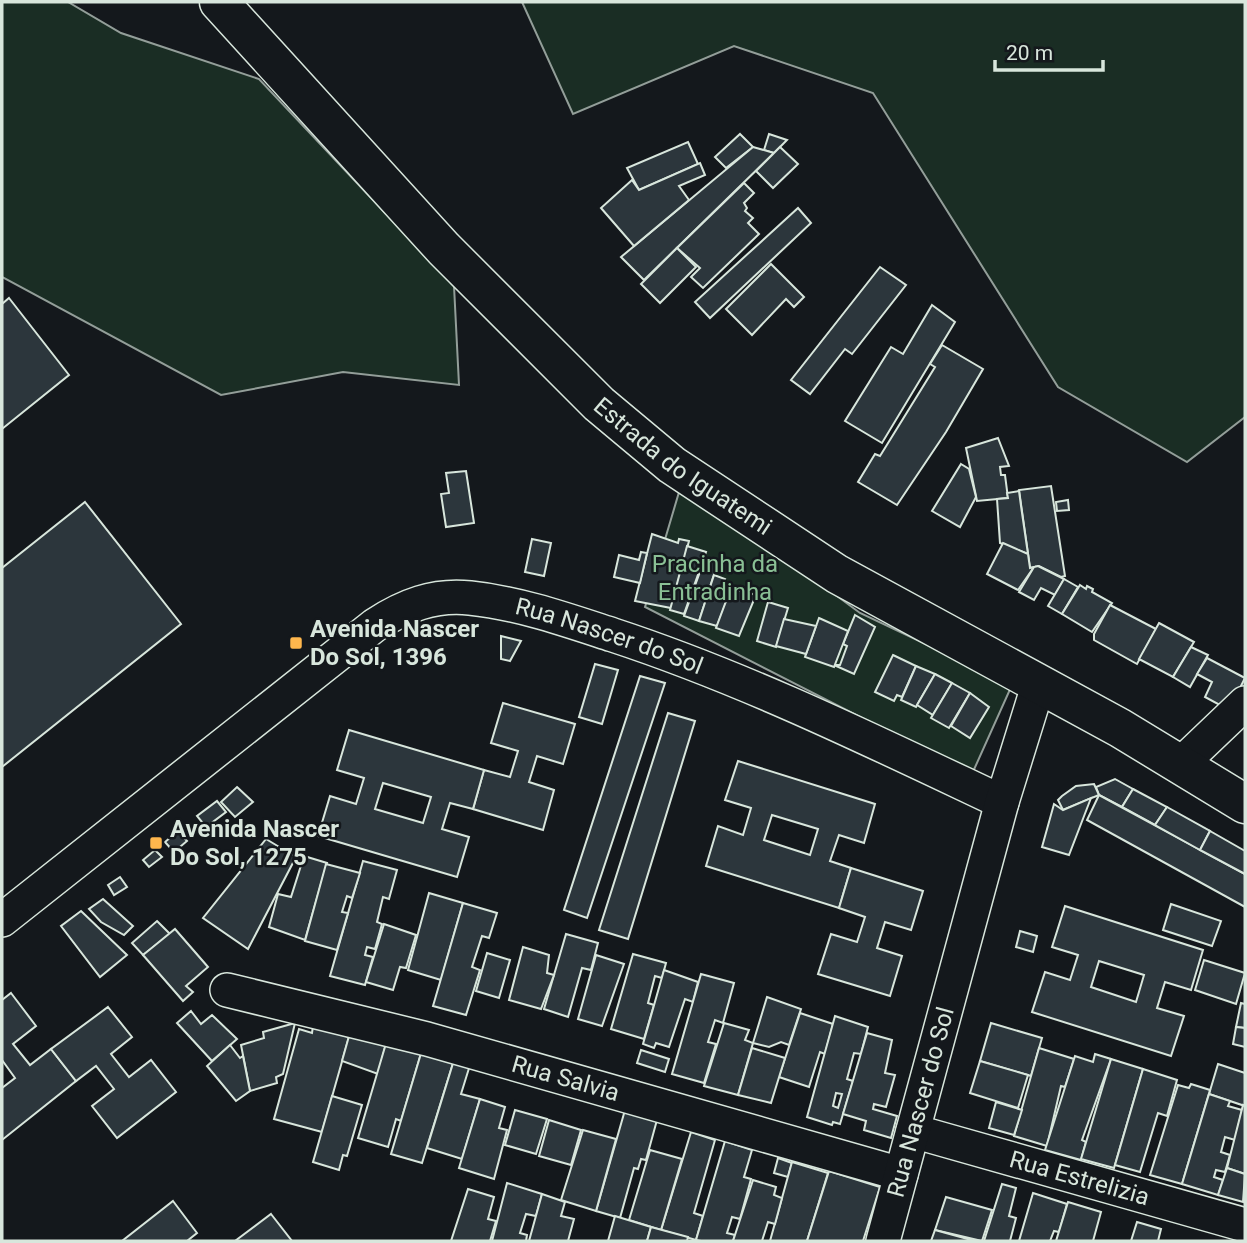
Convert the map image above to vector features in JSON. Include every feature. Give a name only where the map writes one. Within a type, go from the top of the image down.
[{"type":"main road","name":"Estrada do Iguatemi","points":[[219,2],[444,249],[599,404],[672,465],[837,574],[1038,686],[1120,728],[1245,804]]},
{"type":"street","name":"Rua Nascer do Sol","points":[[2,920],[375,625],[400,609],[425,600],[468,598],[546,613],[682,658],[848,729],[1002,802]]},
{"type":"street","name":"Rua Nascer do Sol","points":[[883,1241],[1002,802],[1038,686]]},
{"type":"street","points":[[1180,765],[1245,703]]},
{"type":"street","name":"Rua Salvia","points":[[228,990],[439,1042],[901,1174]]},
{"type":"street","name":"Rua Estrelizia","points":[[913,1131],[1245,1225]]},
{"type":"green space","points":[[2,2],[68,2],[121,33],[259,79],[454,286],[459,385],[343,372],[221,395],[2,277]]},
{"type":"green space","points":[[522,2],[1245,2],[1245,417],[1187,462],[1058,387],[873,93],[734,46],[573,114]]},
{"type":"green space","name":"Pracinha da Entradinha","points":[[682,482],[860,613],[1012,685],[972,774],[645,607]]},
{"type":"building","points":[[740,134],[753,147],[726,168],[715,157]]},
{"type":"building","points":[[769,134],[787,140],[774,153],[764,150]]},
{"type":"building","points":[[688,142],[698,164],[639,190],[627,168]]},
{"type":"building","points":[[753,147],[774,153],[644,280],[621,257]]},
{"type":"building","points":[[780,147],[798,164],[773,188],[756,171]]},
{"type":"building","points":[[700,163],[705,175],[679,186],[689,200],[634,246],[601,208],[632,180],[639,190]]},
{"type":"building","points":[[744,183],[754,193],[744,203],[747,208],[745,211],[753,218],[748,223],[759,234],[703,288],[691,277],[700,268],[677,248]]},
{"type":"building","points":[[798,208],[811,223],[710,318],[695,302]]},
{"type":"building","points":[[677,248],[696,267],[660,303],[641,284]]},
{"type":"building","points":[[771,264],[804,297],[794,307],[786,299],[752,335],[726,309]]},
{"type":"building","points":[[880,267],[906,285],[852,354],[845,349],[810,394],[791,380]]},
{"type":"building","points":[[9,298],[69,375],[2,429],[2,304]]},
{"type":"building","points":[[932,305],[955,322],[882,443],[845,421],[891,347],[903,354]]},
{"type":"building","points":[[942,345],[983,369],[946,432],[897,505],[858,482],[875,454],[880,456],[935,367],[930,364]]},
{"type":"building","points":[[998,438],[1009,466],[1000,467],[1001,475],[1005,475],[1008,498],[977,501],[966,448]]},
{"type":"building","points":[[961,464],[969,469],[976,497],[960,527],[932,511]]},
{"type":"building","points":[[466,471],[474,523],[446,527],[441,494],[449,493],[446,473]]},
{"type":"building","points":[[1051,486],[1065,576],[1061,577],[1039,566],[1030,568],[1019,490]]},
{"type":"building","points":[[1019,491],[1028,554],[1000,543],[997,499],[1008,498],[1007,493]]},
{"type":"building","points":[[1068,500],[1069,510],[1057,511],[1056,502]]},
{"type":"building","points":[[85,502],[181,624],[2,767],[2,568]]},
{"type":"building","points":[[652,534],[678,543],[679,539],[689,541],[671,608],[635,601]]},
{"type":"building","points":[[532,539],[551,543],[544,576],[525,572]]},
{"type":"building","points":[[1003,543],[1028,554],[1030,568],[1034,567],[1018,590],[987,574]]},
{"type":"building","points":[[687,546],[706,552],[684,614],[670,610]]},
{"type":"building","points":[[641,552],[647,553],[640,583],[614,577],[619,555],[639,560]]},
{"type":"building","points":[[705,558],[718,562],[699,621],[684,616]]},
{"type":"building","points":[[1038,566],[1064,579],[1055,595],[1041,588],[1034,600],[1019,592],[1034,567]]},
{"type":"building","points":[[714,575],[725,579],[723,584],[732,587],[717,626],[699,621]]},
{"type":"building","points":[[1064,579],[1078,587],[1062,614],[1048,606]]},
{"type":"building","points":[[1080,585],[1093,589],[1092,592],[1112,603],[1092,632],[1062,614]]},
{"type":"building","points":[[731,588],[756,595],[739,636],[716,628]]},
{"type":"building","points":[[768,602],[788,608],[776,647],[757,641]]},
{"type":"building","points":[[1110,605],[1156,629],[1137,664],[1094,640],[1094,634]]},
{"type":"building","points":[[855,615],[875,627],[854,674],[834,665],[840,665],[847,646],[843,644]]},
{"type":"building","points":[[819,618],[848,631],[834,667],[805,657]]},
{"type":"building","points":[[784,619],[816,626],[806,654],[776,646]]},
{"type":"building","points":[[1159,623],[1194,642],[1173,677],[1139,659]]},
{"type":"building","points":[[501,636],[521,641],[510,661],[501,659]]},
{"type":"building","points":[[1191,647],[1208,655],[1190,687],[1173,677]]},
{"type":"building","points":[[893,655],[916,666],[902,697],[897,695],[894,701],[875,692]]},
{"type":"building","points":[[1207,658],[1245,678],[1229,710],[1205,697],[1212,682],[1197,674]]},
{"type":"building","points":[[595,664],[618,670],[602,724],[579,717]]},
{"type":"building","points":[[916,666],[935,674],[916,707],[901,700]]},
{"type":"building","points":[[935,674],[952,683],[933,715],[917,705]]},
{"type":"building","points":[[640,676],[665,683],[587,918],[564,910]]},
{"type":"building","points":[[952,683],[970,693],[949,728],[931,718]]},
{"type":"building","points":[[970,693],[989,707],[970,738],[951,726]]},
{"type":"building","points":[[503,703],[575,724],[563,764],[537,756],[529,782],[554,790],[543,830],[473,809],[484,770],[510,777],[518,751],[491,743]]},
{"type":"building","points":[[668,713],[695,721],[628,939],[599,930]]},
{"type":"building","points":[[349,730],[484,770],[473,809],[450,803],[442,829],[469,837],[457,877],[318,836],[330,796],[356,804],[364,778],[337,770]],"holes":[[[383,783],[431,797],[423,823],[375,809]]]},
{"type":"building","points":[[738,761],[875,804],[864,843],[839,835],[830,861],[851,868],[839,908],[706,866],[718,826],[743,835],[751,808],[725,800]],"holes":[[[772,815],[818,829],[810,855],[764,840]]]},
{"type":"building","points":[[1115,779],[1133,789],[1122,807],[1099,795],[1096,787]]},
{"type":"building","points":[[1094,784],[1099,795],[1063,810],[1058,800],[1062,796],[1076,786]]},
{"type":"building","points":[[237,787],[253,802],[235,817],[221,802]]},
{"type":"building","points":[[1133,789],[1167,807],[1155,825],[1122,807]]},
{"type":"building","points":[[1099,795],[1245,874],[1245,907],[1087,820]]},
{"type":"building","points":[[1091,798],[1069,855],[1042,847],[1054,804],[1063,810]]},
{"type":"building","points":[[217,801],[226,812],[206,827],[197,816]]},
{"type":"building","points":[[1167,807],[1210,831],[1200,850],[1155,825]]},
{"type":"building","points":[[178,831],[187,841],[174,852],[165,842]]},
{"type":"building","points":[[1210,831],[1245,851],[1245,874],[1200,850]]},
{"type":"building","points":[[266,839],[296,857],[248,949],[203,918]]},
{"type":"building","points":[[155,850],[162,857],[149,867],[143,860]]},
{"type":"building","points":[[304,856],[327,863],[305,940],[269,927],[278,894],[291,897]]},
{"type":"building","points":[[363,861],[397,870],[389,899],[383,897],[377,922],[382,924],[375,949],[367,947],[365,955],[373,957],[365,985],[330,976]]},
{"type":"building","points":[[326,864],[360,873],[352,898],[347,896],[342,912],[348,913],[337,950],[305,941]]},
{"type":"building","points":[[851,868],[923,891],[911,930],[885,922],[877,948],[902,956],[890,996],[818,974],[831,934],[857,942],[865,917],[839,908]]},
{"type":"building","points":[[120,877],[127,887],[114,895],[108,885]]},
{"type":"building","points":[[429,893],[463,903],[441,980],[408,970]]},
{"type":"building","points":[[103,899],[133,926],[124,935],[101,922],[89,909]]},
{"type":"building","points":[[463,903],[497,913],[489,938],[482,936],[472,967],[480,970],[466,1015],[433,1006]]},
{"type":"building","points":[[1171,904],[1221,921],[1212,946],[1163,930]]},
{"type":"building","points":[[1065,906],[1203,950],[1191,990],[1165,982],[1157,1008],[1184,1016],[1171,1056],[1032,1012],[1045,972],[1070,980],[1078,955],[1052,947]],"holes":[[[1099,961],[1144,975],[1136,1002],[1091,987]]]},
{"type":"building","points":[[81,911],[127,955],[100,977],[61,926]]},
{"type":"building","points":[[157,921],[170,934],[143,955],[132,943]]},
{"type":"building","points":[[384,924],[416,935],[406,968],[400,967],[393,990],[366,982]]},
{"type":"building","points":[[175,929],[208,967],[186,986],[193,992],[183,1001],[143,955]]},
{"type":"building","points":[[1020,931],[1037,936],[1033,952],[1016,947]]},
{"type":"building","points":[[566,934],[598,943],[591,970],[582,968],[568,1017],[544,1009]]},
{"type":"building","points":[[523,947],[549,955],[547,973],[554,975],[541,1009],[509,1000]]},
{"type":"building","points":[[487,953],[510,960],[499,998],[476,991]]},
{"type":"building","points":[[633,954],[666,963],[662,978],[655,976],[648,1003],[654,1005],[644,1039],[611,1029]]},
{"type":"building","points":[[596,955],[624,964],[602,1026],[578,1019]]},
{"type":"building","points":[[1204,960],[1245,973],[1236,1004],[1195,990]]},
{"type":"building","points":[[664,970],[698,982],[693,1002],[685,999],[669,1047],[656,1043],[654,1048],[643,1044]]},
{"type":"building","points":[[701,974],[734,983],[723,1023],[715,1020],[708,1042],[716,1044],[704,1083],[672,1074]]},
{"type":"building","points":[[11,993],[36,1026],[13,1044],[30,1065],[51,1049],[76,1081],[2,1140],[2,1088],[15,1078],[2,1060],[2,1000]]},
{"type":"building","points":[[767,997],[801,1009],[789,1045],[781,1042],[769,1047],[753,1043]]},
{"type":"building","points":[[1241,1003],[1245,1004],[1245,1028],[1236,1027]]},
{"type":"building","points":[[108,1007],[132,1037],[111,1054],[129,1077],[151,1060],[176,1092],[117,1138],[92,1106],[114,1089],[96,1066],[76,1081],[51,1049]]},
{"type":"building","points":[[191,1011],[201,1024],[212,1015],[237,1039],[212,1061],[177,1023]]},
{"type":"building","points":[[800,1013],[833,1024],[825,1054],[820,1052],[809,1087],[779,1077]]},
{"type":"building","points":[[835,1016],[868,1027],[861,1054],[854,1053],[847,1079],[853,1081],[840,1124],[833,1122],[832,1125],[807,1117]],"holes":[[[836,1093],[842,1094],[838,1108],[833,1106]]]},
{"type":"building","points":[[295,1023],[283,1074],[276,1077],[277,1083],[250,1091],[241,1045],[264,1038],[263,1032]]},
{"type":"building","points":[[724,1023],[749,1030],[745,1040],[753,1043],[738,1095],[704,1086]]},
{"type":"building","points":[[991,1023],[1042,1038],[1031,1076],[980,1061]]},
{"type":"building","points":[[313,1026],[349,1037],[322,1132],[274,1119],[299,1029],[312,1033]]},
{"type":"building","points":[[1236,1027],[1245,1028],[1245,1047],[1233,1044]]},
{"type":"building","points":[[351,1029],[387,1040],[378,1074],[342,1061]]},
{"type":"building","points":[[867,1033],[892,1040],[885,1073],[895,1075],[886,1107],[874,1104],[873,1109],[897,1116],[891,1138],[864,1130],[866,1121],[843,1114]]},
{"type":"building","points":[[387,1040],[422,1050],[401,1121],[396,1119],[388,1147],[358,1138]]},
{"type":"building","points":[[230,1045],[240,1058],[243,1056],[250,1091],[236,1101],[207,1066]]},
{"type":"building","points":[[752,1048],[785,1058],[771,1103],[738,1095]]},
{"type":"building","points":[[1039,1048],[1074,1059],[1065,1087],[1061,1086],[1047,1146],[1014,1136]]},
{"type":"building","points":[[422,1050],[454,1060],[422,1163],[391,1154]]},
{"type":"building","points":[[641,1050],[669,1059],[665,1072],[637,1063]]},
{"type":"building","points":[[1095,1054],[1111,1059],[1082,1140],[1086,1142],[1081,1160],[1045,1150],[1075,1056],[1093,1062]]},
{"type":"building","points":[[1111,1059],[1143,1069],[1114,1168],[1081,1159]]},
{"type":"building","points":[[454,1060],[470,1065],[461,1094],[480,1099],[462,1159],[427,1148]]},
{"type":"building","points":[[980,1061],[1028,1075],[1018,1108],[970,1093]]},
{"type":"building","points":[[1218,1064],[1245,1073],[1245,1106],[1209,1094]]},
{"type":"building","points":[[1143,1069],[1177,1080],[1167,1116],[1158,1113],[1140,1172],[1115,1165]]},
{"type":"building","points":[[1191,1084],[1210,1090],[1182,1184],[1150,1175],[1178,1085],[1189,1088]]},
{"type":"building","points":[[1209,1094],[1230,1101],[1228,1106],[1242,1110],[1235,1140],[1225,1137],[1221,1152],[1230,1155],[1225,1172],[1216,1170],[1214,1177],[1223,1180],[1218,1195],[1182,1184]]},
{"type":"building","points":[[332,1096],[362,1105],[347,1156],[343,1155],[339,1170],[313,1162]]},
{"type":"building","points":[[480,1099],[505,1107],[499,1128],[507,1130],[494,1179],[459,1168]]},
{"type":"building","points":[[996,1102],[1022,1110],[1014,1135],[989,1128]]},
{"type":"building","points":[[1243,1105],[1245,1106],[1245,1174],[1227,1168]]},
{"type":"building","points":[[515,1110],[547,1119],[536,1154],[505,1145]]},
{"type":"building","points":[[625,1110],[657,1120],[646,1160],[641,1159],[638,1169],[634,1168],[620,1218],[596,1211]]},
{"type":"building","points":[[549,1120],[581,1130],[571,1165],[539,1156]]},
{"type":"building","points":[[583,1130],[616,1139],[596,1211],[561,1200]]},
{"type":"building","points":[[691,1132],[715,1140],[694,1213],[703,1216],[696,1240],[661,1230]]},
{"type":"building","points":[[725,1141],[752,1150],[744,1177],[751,1179],[740,1219],[732,1217],[727,1233],[735,1235],[733,1241],[696,1240]]},
{"type":"building","points":[[650,1150],[682,1159],[661,1230],[629,1220]]},
{"type":"building","points":[[778,1158],[792,1163],[788,1177],[774,1173]]},
{"type":"building","points":[[792,1162],[828,1173],[807,1241],[770,1241]]},
{"type":"building","points":[[1227,1168],[1245,1174],[1243,1202],[1218,1195]]},
{"type":"building","points":[[829,1171],[880,1187],[863,1241],[807,1241]]},
{"type":"building","points":[[753,1180],[776,1187],[774,1195],[782,1198],[775,1224],[768,1222],[762,1241],[733,1241]]},
{"type":"building","points":[[507,1183],[542,1194],[536,1216],[526,1214],[520,1233],[527,1235],[526,1241],[492,1241]]},
{"type":"building","points":[[1002,1184],[1016,1188],[1009,1216],[1016,1218],[1010,1241],[984,1241]]},
{"type":"building","points":[[468,1189],[494,1197],[488,1219],[496,1221],[490,1241],[451,1241]]},
{"type":"building","points":[[1033,1193],[1067,1204],[1059,1232],[1054,1231],[1050,1241],[1019,1241]]},
{"type":"building","points":[[542,1194],[565,1202],[561,1216],[574,1219],[568,1241],[529,1241]]},
{"type":"building","points":[[946,1197],[992,1210],[982,1241],[935,1230]]},
{"type":"building","points":[[173,1201],[197,1233],[187,1241],[122,1241]]},
{"type":"building","points":[[1068,1202],[1101,1212],[1093,1241],[1056,1241]]},
{"type":"building","points":[[271,1214],[292,1241],[235,1241]]},
{"type":"building","points":[[615,1216],[651,1227],[647,1241],[608,1241]]},
{"type":"building","points":[[1137,1222],[1161,1229],[1158,1241],[1131,1241]]},
{"type":"building","points":[[651,1227],[688,1237],[687,1241],[647,1241]]},
{"type":"building","points":[[935,1230],[975,1241],[931,1241]]},
{"type":"place","name":"Avenida Nascer Do Sol, 1396","points":[[296,643]]},
{"type":"place","name":"Avenida Nascer Do Sol, 1275","points":[[156,843]]}]
